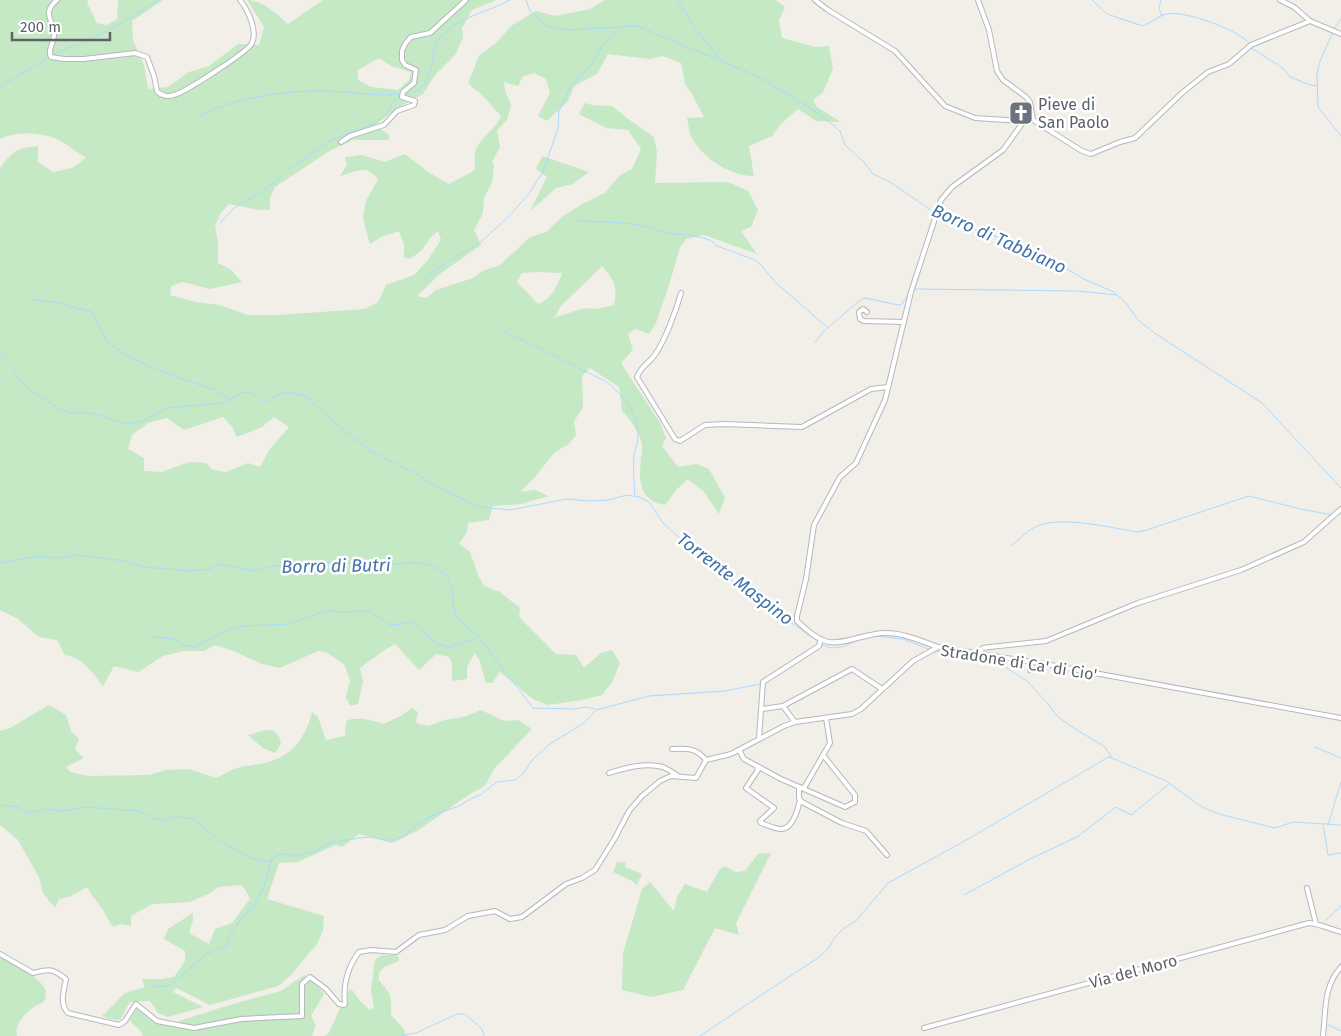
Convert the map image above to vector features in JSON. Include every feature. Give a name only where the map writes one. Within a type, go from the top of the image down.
[{"type":"street","points":[[57,0],[49,12],[49,20],[54,35],[49,51],[50,56],[64,59],[84,59],[135,53],[147,57],[152,67],[158,93],[164,96],[175,95],[232,61],[252,43],[254,34],[247,8],[240,0]]},
{"type":"street","points":[[342,142],[350,136],[384,125],[397,111],[414,105],[415,101],[402,97],[403,92],[414,83],[416,70],[405,65],[402,60],[402,51],[405,44],[411,37],[430,33],[466,0]]},
{"type":"street","points":[[815,0],[894,51],[945,106],[975,118],[1032,120],[1082,151],[1091,154],[1135,138],[1182,93],[1208,72],[1229,64],[1251,45],[1310,21]]},
{"type":"street","points":[[978,0],[989,30],[997,71],[1003,80],[1030,102],[1032,120]]},
{"type":"street","points":[[1280,0],[1294,7],[1310,21],[1341,34]]},
{"type":"street","points":[[938,647],[900,634],[885,632],[830,643],[797,622],[797,616],[806,579],[814,525],[840,477],[856,463],[874,426],[888,387],[911,292],[941,200],[952,187],[1003,150],[1024,121]]},
{"type":"street","points":[[681,293],[675,311],[654,356],[640,369],[636,376],[675,439],[680,441],[705,425],[802,427],[871,389],[888,387]]},
{"type":"street","points":[[867,312],[863,309],[859,312],[860,318],[864,321],[904,322]]},
{"type":"street","points":[[978,652],[983,648],[1046,641],[1138,603],[1241,570],[1304,542],[1341,509]]},
{"type":"street","points":[[759,738],[763,682],[819,646],[821,639]]},
{"type":"street","name":"Stradone di Ca' di Cio'","points":[[706,760],[731,754],[759,738],[795,722],[852,714],[861,709],[913,661],[938,647],[1031,661],[1341,718]]},
{"type":"street","points":[[1030,670],[1031,661]]},
{"type":"street","points":[[762,709],[783,706],[852,669],[882,690]]},
{"type":"street","points":[[783,706],[795,722]]},
{"type":"street","points":[[804,788],[830,743],[826,718]]},
{"type":"street","points":[[0,954],[33,973],[55,971],[66,979],[62,1001],[68,1013],[99,1019],[115,1025],[119,1025],[125,1020],[136,1004],[156,1021],[194,1028],[241,1019],[302,1016],[302,984],[310,977],[326,989],[339,1004],[345,1004],[344,987],[353,961],[359,952],[371,950],[396,952],[419,935],[445,930],[468,916],[495,911],[510,919],[522,918],[566,884],[582,878],[595,870],[629,811],[642,796],[671,776],[696,778],[706,760],[699,752],[688,748],[672,749]]},
{"type":"street","points":[[739,750],[744,759],[799,787],[845,807],[855,802],[855,794],[823,755]]},
{"type":"street","points":[[609,773],[627,767],[646,766],[664,767],[677,776]]},
{"type":"street","points":[[757,766],[758,770],[746,788],[774,808],[760,821],[761,823],[782,829],[788,827],[796,814],[800,800],[799,787]]},
{"type":"street","points":[[800,800],[842,823],[866,831],[887,855]]},
{"type":"street","points":[[1307,888],[1316,924]]},
{"type":"street","name":"Via del Moro","points":[[924,1028],[1309,923],[1341,932]]},
{"type":"street","points":[[1323,1036],[1327,988],[1333,976],[1341,967]]},
{"type":"green space","points":[[0,0],[88,0],[87,3],[97,23],[107,25],[117,19],[118,0],[163,0],[132,21],[133,40],[144,65],[148,89],[168,87],[189,72],[209,66],[238,44],[259,45],[264,27],[247,0],[264,5],[288,24],[323,0],[496,0],[472,10],[462,28],[463,38],[455,55],[435,75],[423,94],[396,109],[375,125],[389,135],[389,140],[353,140],[331,150],[275,187],[270,198],[270,210],[258,210],[229,204],[220,214],[215,226],[218,242],[218,263],[231,270],[242,282],[210,289],[183,282],[171,286],[170,295],[196,302],[219,305],[248,315],[277,315],[365,309],[378,302],[386,285],[414,275],[427,261],[441,240],[438,231],[422,250],[410,259],[404,257],[404,245],[399,231],[381,237],[370,244],[363,219],[366,201],[378,179],[374,174],[365,170],[340,176],[347,165],[345,157],[362,155],[385,162],[405,154],[428,172],[449,184],[475,170],[476,149],[501,116],[468,83],[479,56],[497,42],[511,26],[536,11],[555,16],[590,9],[605,0],[776,0],[785,7],[779,20],[782,38],[815,47],[829,46],[833,69],[823,92],[813,100],[817,107],[841,122],[816,121],[798,109],[781,124],[772,136],[749,146],[754,176],[745,175],[717,164],[694,142],[690,134],[687,118],[704,117],[685,84],[681,63],[663,56],[649,59],[608,54],[597,74],[574,86],[568,101],[547,121],[538,116],[550,93],[546,79],[534,73],[523,76],[518,86],[504,82],[505,91],[511,105],[507,120],[497,130],[500,147],[492,162],[494,165],[492,183],[484,198],[483,213],[474,230],[481,245],[441,273],[417,296],[426,298],[436,290],[473,278],[482,271],[500,265],[530,237],[546,232],[563,216],[605,193],[619,176],[632,169],[641,149],[628,130],[606,128],[579,114],[585,103],[612,106],[654,137],[657,152],[655,183],[728,182],[748,191],[758,210],[751,227],[741,231],[757,254],[704,235],[686,239],[680,247],[656,323],[649,334],[635,329],[628,334],[633,350],[621,363],[660,423],[666,438],[662,446],[678,467],[697,464],[709,469],[725,498],[719,514],[704,492],[688,479],[677,489],[665,505],[651,500],[646,495],[640,476],[641,440],[634,426],[622,411],[619,387],[590,368],[582,376],[583,408],[574,421],[576,435],[569,444],[555,452],[520,492],[535,490],[548,496],[521,504],[493,506],[489,520],[468,523],[467,532],[459,544],[470,552],[484,586],[500,592],[520,608],[519,617],[556,654],[576,655],[584,668],[601,653],[612,650],[620,663],[612,682],[602,695],[548,705],[533,699],[500,672],[492,683],[486,683],[480,662],[475,653],[467,667],[467,679],[452,681],[452,664],[449,657],[436,654],[419,670],[395,644],[360,668],[363,681],[358,704],[350,706],[346,697],[350,680],[344,664],[326,652],[318,651],[280,668],[262,664],[215,645],[204,651],[183,651],[163,656],[138,672],[114,666],[103,686],[83,663],[78,659],[65,655],[57,640],[39,637],[18,619],[0,610],[0,168],[16,151],[38,146],[38,162],[53,172],[72,168],[86,158],[62,142],[45,135],[22,134],[0,139]],"holes":[[[379,58],[391,66],[411,72],[409,80],[398,90],[371,87],[358,80],[358,70]],[[602,266],[610,275],[616,293],[614,305],[597,309],[578,310],[554,318],[561,306]],[[536,272],[562,273],[550,296],[538,304],[517,282],[522,273]],[[223,417],[232,427],[237,437],[262,427],[274,417],[289,427],[270,449],[260,467],[248,463],[226,472],[213,470],[206,463],[189,462],[162,472],[144,471],[144,458],[128,449],[132,435],[148,423],[167,418],[184,430]]]},
{"type":"green space","points":[[542,156],[589,172],[573,184],[556,188],[530,211],[547,177],[536,169]]},
{"type":"green space","points":[[49,705],[66,715],[71,731],[79,739],[75,749],[84,758],[66,767],[70,772],[88,776],[149,775],[166,770],[189,769],[216,778],[234,769],[268,762],[285,755],[302,737],[312,712],[318,717],[326,740],[345,736],[346,721],[364,719],[383,724],[401,716],[412,708],[418,712],[416,721],[418,724],[428,726],[445,720],[464,717],[481,710],[504,721],[518,720],[532,729],[494,769],[485,786],[470,794],[417,831],[392,843],[359,834],[342,847],[335,845],[298,862],[279,863],[267,899],[324,916],[323,930],[317,944],[290,976],[278,986],[210,1005],[176,988],[173,992],[203,1007],[168,1017],[158,1013],[150,1001],[130,1002],[121,1018],[115,1020],[102,1016],[125,993],[145,987],[142,979],[174,977],[185,961],[185,951],[164,939],[168,929],[193,913],[189,933],[209,944],[215,929],[232,923],[250,899],[241,885],[218,887],[210,893],[190,902],[152,904],[131,916],[131,926],[120,924],[114,927],[87,887],[69,897],[59,899],[55,908],[43,893],[39,877],[18,840],[0,825],[0,731],[10,728]]},
{"type":"green space","points":[[265,730],[274,731],[279,737],[281,744],[275,753],[263,748],[248,735]]},
{"type":"green space","points":[[771,853],[736,923],[739,935],[715,928],[683,990],[651,997],[622,990],[623,953],[642,889],[650,882],[673,910],[677,897],[685,884],[707,892],[720,869],[725,866],[736,872],[745,871],[758,854]]},
{"type":"green space","points":[[617,862],[626,863],[625,867],[642,874],[637,885],[613,872]]},
{"type":"green space","points":[[0,955],[32,975],[43,985],[46,991],[43,1002],[31,1009],[21,1019],[17,1027],[17,1036],[0,1036]]},
{"type":"green space","points":[[382,955],[395,955],[399,957],[399,961],[386,966],[379,972],[379,980],[390,996],[391,1015],[403,1028],[406,1036],[325,1036],[329,1033],[340,1008],[347,1006],[349,989],[370,1010],[374,1008],[371,991],[375,960]]},
{"type":"green space","points":[[304,975],[324,994],[311,1016],[316,1026],[312,1036],[143,1036],[130,1020],[137,1009],[154,1022],[167,1025],[281,991]]},
{"type":"waterway","points":[[52,55],[108,31],[159,0]]},
{"type":"waterway","name":"Borro di Tabbiano","points":[[405,94],[416,91],[428,79],[435,46],[446,32],[463,20],[510,0]]},
{"type":"waterway","name":"Borro di Tabbiano","points":[[526,0],[530,11],[547,26],[568,30],[637,26],[757,76],[809,107],[833,125],[840,131],[845,145],[864,162],[873,174],[890,182],[935,213]]},
{"type":"waterway","points":[[678,0],[694,27],[721,60]]},
{"type":"waterway","points":[[1092,0],[1107,14],[1143,26],[1167,14],[1186,15],[1224,27],[1250,44]]},
{"type":"waterway","points":[[1161,0],[1159,8],[1162,16]]},
{"type":"waterway","points":[[1334,29],[1341,19]]},
{"type":"waterway","points":[[426,278],[435,270],[482,241],[528,195],[543,172],[558,128],[559,111],[570,88],[591,65],[603,45],[618,28]]},
{"type":"waterway","points":[[1333,32],[1320,61],[1317,74],[1318,107],[1341,136]]},
{"type":"waterway","points":[[1250,47],[1284,69],[1290,77],[1317,86]]},
{"type":"waterway","points":[[0,87],[49,57]]},
{"type":"waterway","points":[[201,115],[229,104],[261,96],[294,92],[334,91],[382,95],[401,94]]},
{"type":"waterway","name":"Borro di Tabbiano","points":[[220,223],[233,209],[261,192],[288,170],[333,139],[378,122],[400,95]]},
{"type":"waterway","points":[[939,214],[979,231],[1011,241],[1084,279],[1114,292],[1126,303],[1139,321],[1156,334],[1262,403],[1341,488]]},
{"type":"waterway","points":[[579,221],[612,222],[644,226],[664,232],[694,236],[713,242],[717,246],[755,260],[775,282],[827,327]]},
{"type":"waterway","points":[[914,289],[1078,291],[1117,295]]},
{"type":"waterway","points":[[815,342],[824,331],[859,301],[865,298],[898,305],[902,304],[909,293]]},
{"type":"waterway","name":"Torrente Maspino","points":[[34,300],[54,302],[92,312],[108,343],[131,358],[176,377],[215,390],[229,399]]},
{"type":"waterway","points":[[502,330],[605,381],[624,398],[633,412],[637,427],[638,439],[634,453],[635,495]]},
{"type":"waterway","name":"Torrente Maspino","points":[[0,354],[12,367],[20,380],[32,391],[58,408],[70,413],[92,413],[123,423],[143,421],[168,408],[223,403],[243,392],[253,394],[263,403],[285,392],[302,395],[371,451],[417,474],[435,486],[480,507],[510,510],[567,499],[588,501],[608,500],[627,495],[639,497],[649,502],[663,523],[702,558],[752,596],[818,641]]},
{"type":"waterway","points":[[1012,545],[1030,530],[1043,524],[1056,522],[1084,523],[1138,532],[1249,496],[1332,515]]},
{"type":"waterway","name":"Borro di Butri","points":[[0,563],[39,556],[57,558],[79,555],[124,561],[144,567],[191,571],[209,569],[221,564],[252,571],[295,562],[414,563],[430,565],[443,572],[448,578],[452,589],[454,610],[457,616],[465,626],[477,635],[533,708],[575,709],[585,707],[595,709]]},
{"type":"waterway","points":[[153,637],[173,639],[183,645],[194,647],[230,629],[244,626],[289,624],[328,610],[339,612],[369,611],[390,625],[411,621],[437,644],[449,647],[477,638]]},
{"type":"waterway","name":"Torrente Maspino","points":[[875,636],[903,639],[931,650]]},
{"type":"waterway","name":"Torrente Maspino","points":[[821,644],[826,647],[837,648],[861,639]]},
{"type":"waterway","name":"Torrente Maspino","points":[[935,651],[987,659],[1005,667],[1027,681],[1056,715],[1105,747],[1112,758],[1166,781],[1202,807],[1219,814],[1275,828],[1293,822],[1341,825]]},
{"type":"waterway","points":[[0,805],[18,807],[28,813],[46,809],[61,811],[86,807],[139,811],[163,821],[172,817],[192,818],[219,840],[252,859],[269,861],[277,855],[288,854],[296,856],[312,852],[330,843],[372,837],[394,840],[404,836],[429,817],[459,806],[480,795],[497,782],[515,780],[523,774],[533,759],[550,744],[584,723],[596,710],[649,696],[725,691],[760,684]]},
{"type":"waterway","points":[[1315,747],[1341,758]]},
{"type":"waterway","points":[[700,1036],[818,958],[829,948],[835,937],[844,928],[856,921],[888,883],[968,839],[1108,757],[1111,758]]},
{"type":"waterway","points":[[1328,825],[1341,782]]},
{"type":"waterway","points":[[964,895],[1030,859],[1077,837],[1116,807],[1131,815],[1169,784]]},
{"type":"waterway","points":[[1323,825],[1328,855],[1341,853]]},
{"type":"waterway","points":[[154,987],[171,985],[206,954],[227,946],[228,938],[244,915],[253,906],[264,887],[272,859]]},
{"type":"waterway","points":[[1326,920],[1341,906]]},
{"type":"waterway","points":[[400,1036],[416,1033],[457,1014],[465,1014],[482,1029],[484,1036]]},
{"type":"waterway","points":[[1328,1025],[1341,1031]]},
{"type":"place","name":"Pieve di San Paolo","points":[[1021,113]]}]
